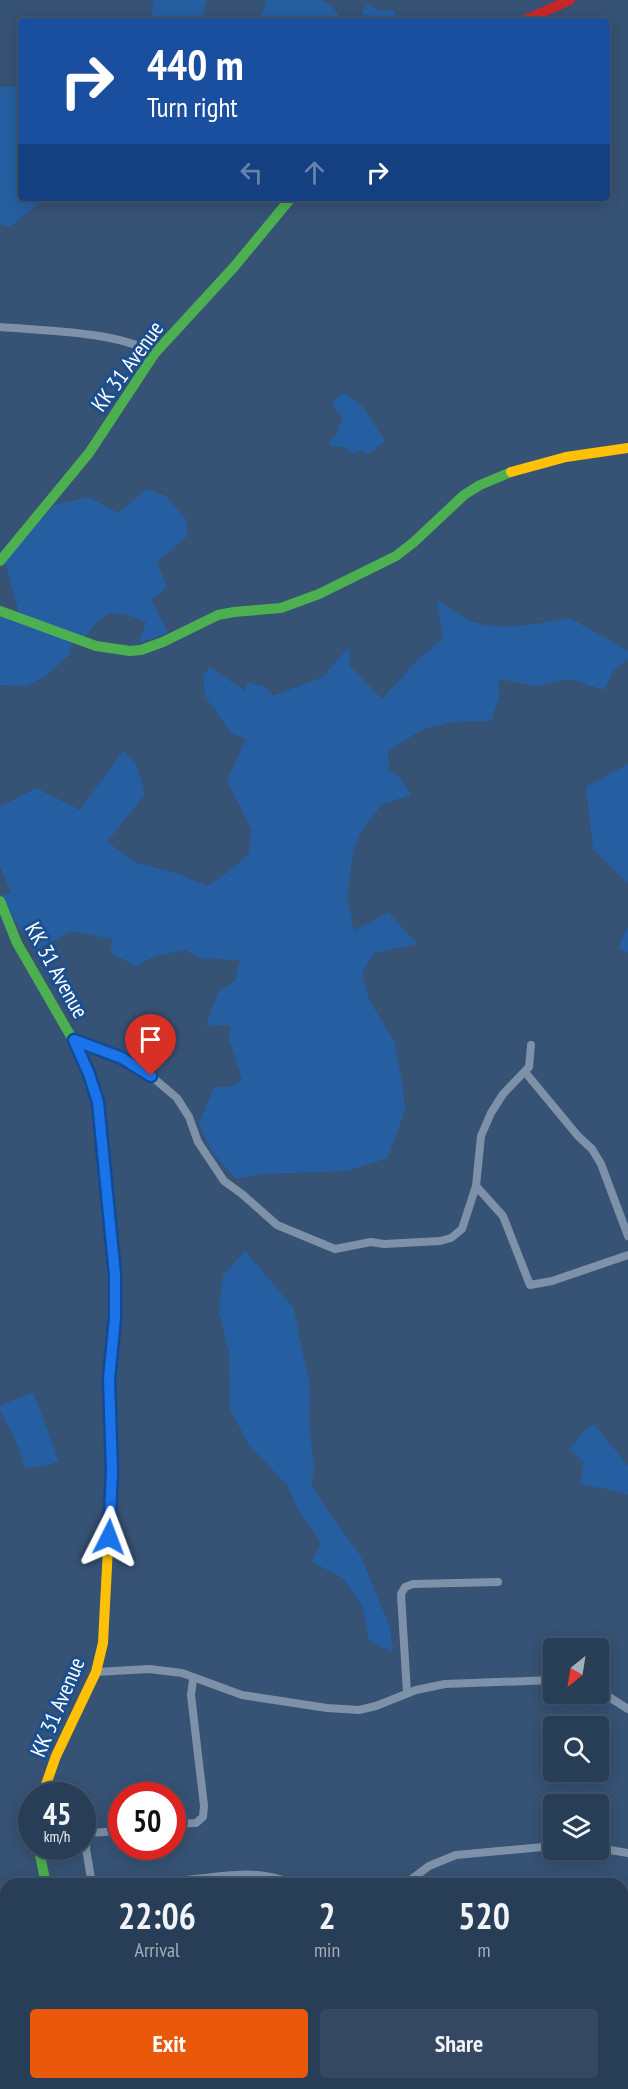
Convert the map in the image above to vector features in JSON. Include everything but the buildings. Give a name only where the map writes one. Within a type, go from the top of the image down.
[{"type":"street","points":[[530,18],[570,0]]},
{"type":"street","name":"KK 31 Avenue","points":[[1,559],[89,453],[155,353],[234,267],[289,201]]},
{"type":"street","points":[[0,327],[121,340],[155,353]]},
{"type":"street","points":[[0,612],[91,644],[124,650],[142,649],[170,639],[220,614],[280,608],[321,593],[397,555],[444,511],[487,481],[519,468],[597,451],[628,448]]},
{"type":"street","name":"KK 31 Avenue","points":[[0,901],[17,943],[74,1040],[98,1102],[115,1275],[115,1318],[109,1379],[112,1471],[102,1643],[96,1672],[47,1782]]},
{"type":"street","points":[[74,1040],[122,1058],[151,1076],[177,1098],[189,1117],[198,1142],[224,1181],[277,1225],[336,1249],[370,1242],[384,1244],[440,1241],[451,1238],[462,1229],[476,1186],[481,1136],[491,1113],[503,1095],[529,1067],[531,1045]]},
{"type":"street","points":[[525,1072],[578,1136],[592,1149],[601,1164],[628,1236]]},
{"type":"street","points":[[476,1186],[503,1216],[530,1285],[552,1281],[628,1255]]},
{"type":"street","points":[[407,1693],[401,1594],[405,1587],[413,1584],[498,1582]]},
{"type":"street","points":[[96,1672],[148,1669],[182,1673],[242,1695],[327,1708],[359,1710],[429,1686],[464,1682],[543,1680]]},
{"type":"street","points":[[186,1823],[196,1823],[203,1817],[204,1806],[191,1695],[193,1680]]},
{"type":"street","points":[[609,1697],[628,1709]]},
{"type":"street","points":[[91,1878],[86,1849],[87,1833],[108,1832]]},
{"type":"street","points":[[413,1878],[429,1866],[456,1855],[543,1847]]},
{"type":"street","points":[[609,1850],[628,1853]]},
{"type":"street","points":[[41,1860],[45,1878]]},
{"type":"street","points":[[200,1878],[254,1873],[281,1878]]},
{"type":"shaded area","points":[[154,0],[206,0],[203,14],[210,18],[151,18]]},
{"type":"shaded area","points":[[266,0],[321,0],[334,8],[339,18],[261,18]]},
{"type":"shaded area","points":[[366,3],[381,11],[391,9],[396,13],[393,18],[362,15]]},
{"type":"shaded area","points":[[0,87],[18,87],[18,201],[41,201],[10,227],[0,224]]},
{"type":"shaded area","points":[[345,393],[362,406],[385,441],[367,455],[362,450],[350,453],[345,447],[330,446],[330,441],[337,433],[343,419],[332,405],[338,397]]},
{"type":"shaded area","points":[[147,489],[166,496],[186,519],[187,536],[157,562],[167,587],[152,600],[168,633],[139,643],[146,622],[116,613],[104,617],[83,640],[19,613],[5,562],[24,537],[55,505],[88,497],[118,513]]},
{"type":"shaded area","points":[[437,600],[469,620],[492,626],[519,626],[570,618],[628,651],[628,659],[614,670],[604,690],[570,679],[536,686],[498,679],[499,698],[491,721],[452,722],[423,729],[388,751],[389,770],[400,778],[411,795],[382,804],[360,833],[353,853],[347,897],[354,931],[388,912],[417,944],[374,953],[362,974],[370,1002],[394,1040],[402,1083],[405,1110],[388,1158],[346,1171],[261,1174],[236,1179],[212,1152],[199,1124],[214,1087],[231,1087],[242,1079],[229,1040],[230,1025],[206,1026],[218,992],[235,981],[240,960],[199,958],[185,950],[156,956],[135,966],[111,953],[112,939],[72,931],[35,950],[0,899],[0,896],[11,893],[0,866],[0,807],[36,788],[80,810],[123,751],[136,764],[145,794],[107,842],[137,863],[177,873],[207,886],[248,855],[252,830],[227,781],[246,739],[231,733],[205,696],[203,676],[210,667],[245,691],[247,682],[266,687],[273,696],[323,677],[349,647],[350,666],[382,699],[417,661],[443,638]]},
{"type":"shaded area","points":[[0,614],[72,641],[70,654],[46,676],[27,686],[0,685]]},
{"type":"shaded area","points":[[628,764],[628,883],[593,848],[586,787]]},
{"type":"shaded area","points":[[628,926],[628,953],[618,948]]},
{"type":"shaded area","points":[[245,1251],[293,1307],[310,1386],[309,1421],[314,1470],[311,1484],[360,1555],[390,1627],[393,1653],[369,1640],[363,1607],[343,1578],[312,1562],[321,1543],[297,1508],[287,1485],[249,1445],[230,1409],[229,1354],[219,1312],[223,1275]]},
{"type":"shaded area","points":[[33,1392],[59,1461],[45,1466],[25,1468],[15,1439],[0,1411],[0,1406]]},
{"type":"shaded area","points":[[594,1424],[628,1466],[628,1495],[580,1484],[584,1463],[570,1449],[584,1431]]},
{"type":"traffic: fast","points":[[0,561],[89,453],[155,353],[234,267],[289,201]]},
{"type":"traffic: fast","points":[[0,611],[96,646],[130,651],[141,650],[163,642],[218,615],[281,608],[319,594],[396,556],[464,495],[480,485],[511,472]]},
{"type":"traffic: fast","points":[[0,901],[17,943],[73,1040],[89,1074],[98,1102],[115,1275],[113,1334]]},
{"type":"traffic: fast","points":[[41,1860],[45,1878]]},
{"type":"traffic: slow","points":[[511,472],[566,457],[628,448]]},
{"type":"traffic: slow","points":[[47,1782],[56,1756],[96,1672],[103,1643],[112,1471],[109,1379],[113,1334]]},
{"type":"traffic: jam","points":[[530,18],[570,0]]},
{"type":"route","points":[[109,1537],[112,1471],[109,1379],[115,1318],[115,1275],[98,1102],[74,1040],[122,1058],[151,1076]]}]
